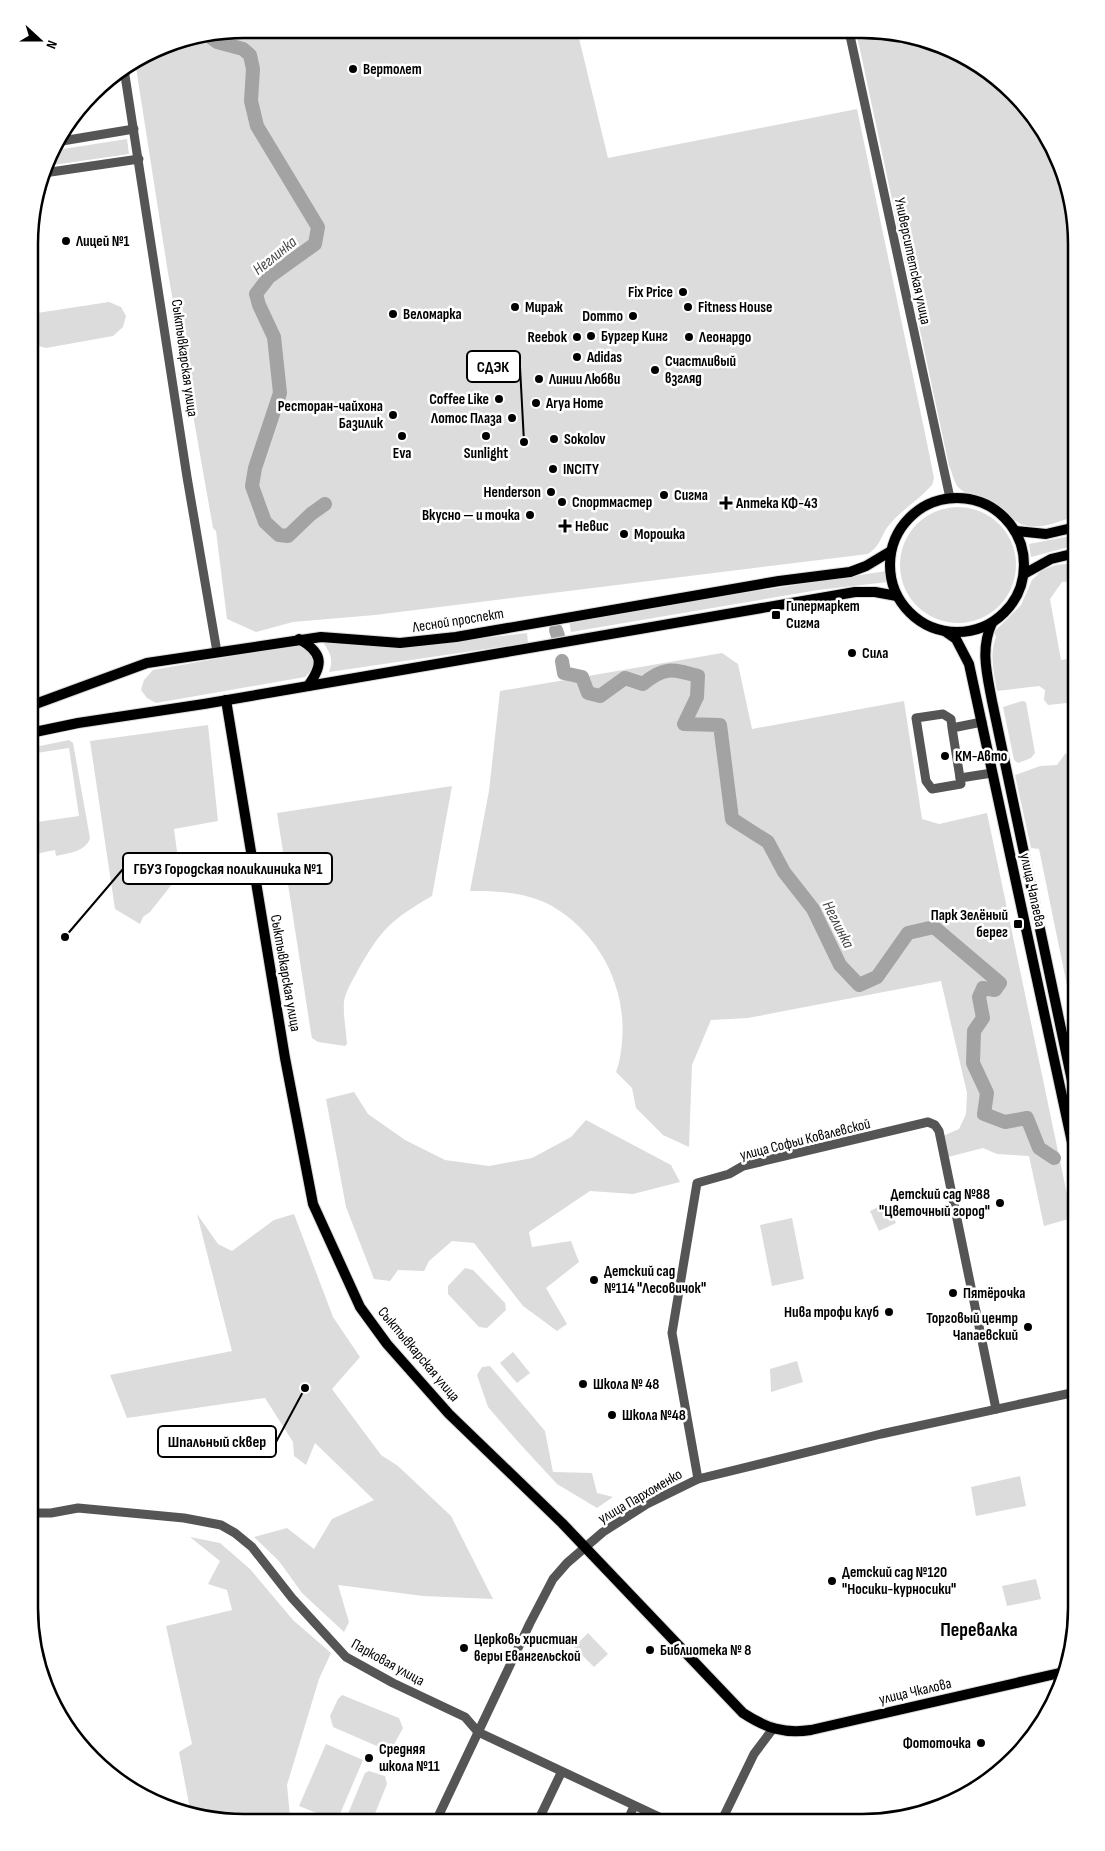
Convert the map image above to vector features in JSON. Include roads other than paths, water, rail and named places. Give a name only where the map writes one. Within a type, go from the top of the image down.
[{"type":"main road","points":[[950,498],[976,500],[998,512],[1015,531],[1023,551],[1024,574],[1019,593],[1012,604],[992,623],[978,630],[962,633],[946,632],[918,621],[907,611],[896,596],[890,567],[891,551],[897,535],[912,515],[934,502],[950,498]]},
{"type":"main road","points":[[1015,531],[1046,534],[1068,529]]},
{"type":"main road","name":"Лесной проспект","points":[[38,703],[147,663],[322,637],[400,643],[417,642],[850,572],[866,566],[891,551]]},
{"type":"main road","points":[[1024,574],[1051,558],[1068,554]]},
{"type":"main road","points":[[38,731],[855,592],[875,592],[896,596]]},
{"type":"main road","name":"улица Чапаева","points":[[992,623],[988,632],[984,656],[1068,1062]]},
{"type":"main road","name":"улица Чапаева","points":[[946,632],[956,639],[969,664],[1068,1124]]},
{"type":"main road","points":[[299,640],[312,647],[319,659],[317,672],[308,686]]},
{"type":"main road","name":"Сыктывкарская улица","points":[[226,700],[285,1058],[312,1204],[360,1307],[387,1344],[449,1414],[585,1547],[743,1713],[772,1730]]},
{"type":"main road","name":"улица Чкалова","points":[[772,1730],[792,1733],[811,1730],[1057,1674]]},
{"type":"street","name":"Университетская улица","points":[[851,38],[950,498]]},
{"type":"street","name":"Сыктывкарская улица","points":[[125,75],[187,477],[217,652]]},
{"type":"street","points":[[65,141],[134,129]]},
{"type":"street","points":[[50,172],[139,159]]},
{"type":"street","points":[[943,714],[951,720],[952,728],[961,784],[932,789],[926,781],[916,718],[943,714]]},
{"type":"street","points":[[952,728],[982,722]]},
{"type":"street","points":[[960,778],[992,773]]},
{"type":"street","name":"улица Софьи Ковалевской","points":[[698,1479],[672,1333],[696,1183],[729,1174],[743,1166],[928,1122],[935,1125],[939,1131],[996,1409]]},
{"type":"street","name":"улица Пархоменко","points":[[439,1814],[553,1580],[585,1547],[603,1532],[647,1504],[698,1479],[881,1434],[1068,1394]]},
{"type":"street","name":"Парковая улица","points":[[38,1513],[51,1513],[78,1508],[184,1518],[221,1526],[252,1547],[298,1605],[346,1657],[393,1683],[465,1717],[478,1732],[561,1773],[652,1814]]},
{"type":"street","points":[[725,1814],[754,1754],[772,1730]]},
{"type":"street","points":[[541,1814],[561,1773]]},
{"type":"street","points":[[630,1814],[634,1806]]},
{"type":"waterway","name":"Неглинка","points":[[214,39],[243,49],[250,55],[253,69],[251,101],[257,126],[318,227],[315,244],[269,277],[256,294],[274,337],[280,393],[255,468],[252,486],[265,522],[279,535],[288,536],[311,514],[325,504]]},
{"type":"waterway","name":"Неглинка","points":[[556,630],[558,636]]},
{"type":"waterway","name":"Неглинка","points":[[562,661],[564,673],[582,677],[588,693],[600,696],[625,678],[643,684],[657,674],[669,671],[698,676],[697,697],[684,724],[720,725],[732,819],[768,842],[784,872],[813,909],[840,965],[859,985],[877,977],[908,933],[934,927],[1000,983],[995,990],[983,988],[979,997],[983,1018],[974,1031],[973,1063],[987,1093],[984,1114],[1005,1122],[1027,1118],[1039,1148],[1054,1158]]},
{"type":"place","name":"Вертолет","points":[[353,69]]},
{"type":"place","name":"Лицей №1","points":[[66,241]]},
{"type":"place","name":"Fix Price","points":[[683,292]]},
{"type":"place","name":"Мираж","points":[[515,307]]},
{"type":"place","name":"Fitness House","points":[[688,307]]},
{"type":"place","name":"Веломарка","points":[[393,314]]},
{"type":"place","name":"Dommo","points":[[633,316]]},
{"type":"place","name":"Бургер Кинг","points":[[591,336]]},
{"type":"place","name":"Reebok","points":[[577,337]]},
{"type":"place","name":"Леонардо","points":[[689,337]]},
{"type":"place","name":"Adidas","points":[[577,357]]},
{"type":"place","name":"Счастливый взгляд","points":[[655,370]]},
{"type":"place","name":"Линии Любви","points":[[539,379]]},
{"type":"place","name":"Coffee Like","points":[[499,399]]},
{"type":"place","name":"Arya Home","points":[[536,403]]},
{"type":"place","name":"Ресторан-чайхона Базилик","points":[[393,415]]},
{"type":"place","name":"Лотос Плаза","points":[[512,418]]},
{"type":"place","name":"Eva","points":[[402,436]]},
{"type":"place","name":"Sunlight","points":[[486,436]]},
{"type":"place","name":"Sokolov","points":[[554,439]]},
{"type":"place","name":"СДЭК","points":[[524,442]]},
{"type":"place","name":"INCITY","points":[[553,469]]},
{"type":"place","name":"Henderson","points":[[551,492]]},
{"type":"place","name":"Сигма","points":[[664,495]]},
{"type":"place","name":"Спортмастер","points":[[562,502]]},
{"type":"place","name":"Аптека КФ-43","points":[[726,503]]},
{"type":"place","name":"Вкусно — и точка","points":[[530,515]]},
{"type":"place","name":"Невис","points":[[565,526]]},
{"type":"place","name":"Морошка","points":[[624,534]]},
{"type":"place","name":"Гипермаркет Сигма","points":[[776,615]]},
{"type":"place","name":"Сила","points":[[852,653]]},
{"type":"place","name":"КМ-Авто","points":[[945,756]]},
{"type":"place","name":"Парк Зелёный берег","points":[[1018,924]]},
{"type":"place","name":"ГБУЗ Городская поликлиника №1","points":[[65,937]]},
{"type":"place","name":"Детский сад №88 \"Цветочный город\"","points":[[1000,1203]]},
{"type":"place","name":"Детский сад №114 \"Лесовичок\"","points":[[594,1280]]},
{"type":"place","name":"Пятёрочка","points":[[953,1293]]},
{"type":"place","name":"Нива трофи клуб","points":[[889,1312]]},
{"type":"place","name":"Торговый центр Чапаевский","points":[[1028,1327]]},
{"type":"place","name":"Школа № 48","points":[[583,1384]]},
{"type":"place","name":"Шпальный сквер","points":[[305,1388]]},
{"type":"place","name":"Школа №48","points":[[612,1415]]},
{"type":"place","name":"Детский сад №120 \"Носики-курносики\"","points":[[832,1581]]},
{"type":"place","name":"Церковь христиан веры Евангельской","points":[[464,1648]]},
{"type":"place","name":"Библиотека № 8","points":[[650,1650]]},
{"type":"place","name":"Фототочка","points":[[981,1743]]},
{"type":"place","name":"Средняя школа №11","points":[[369,1758]]},
{"type":"district","name":"Перевалка","points":[[979,1629]]}]
